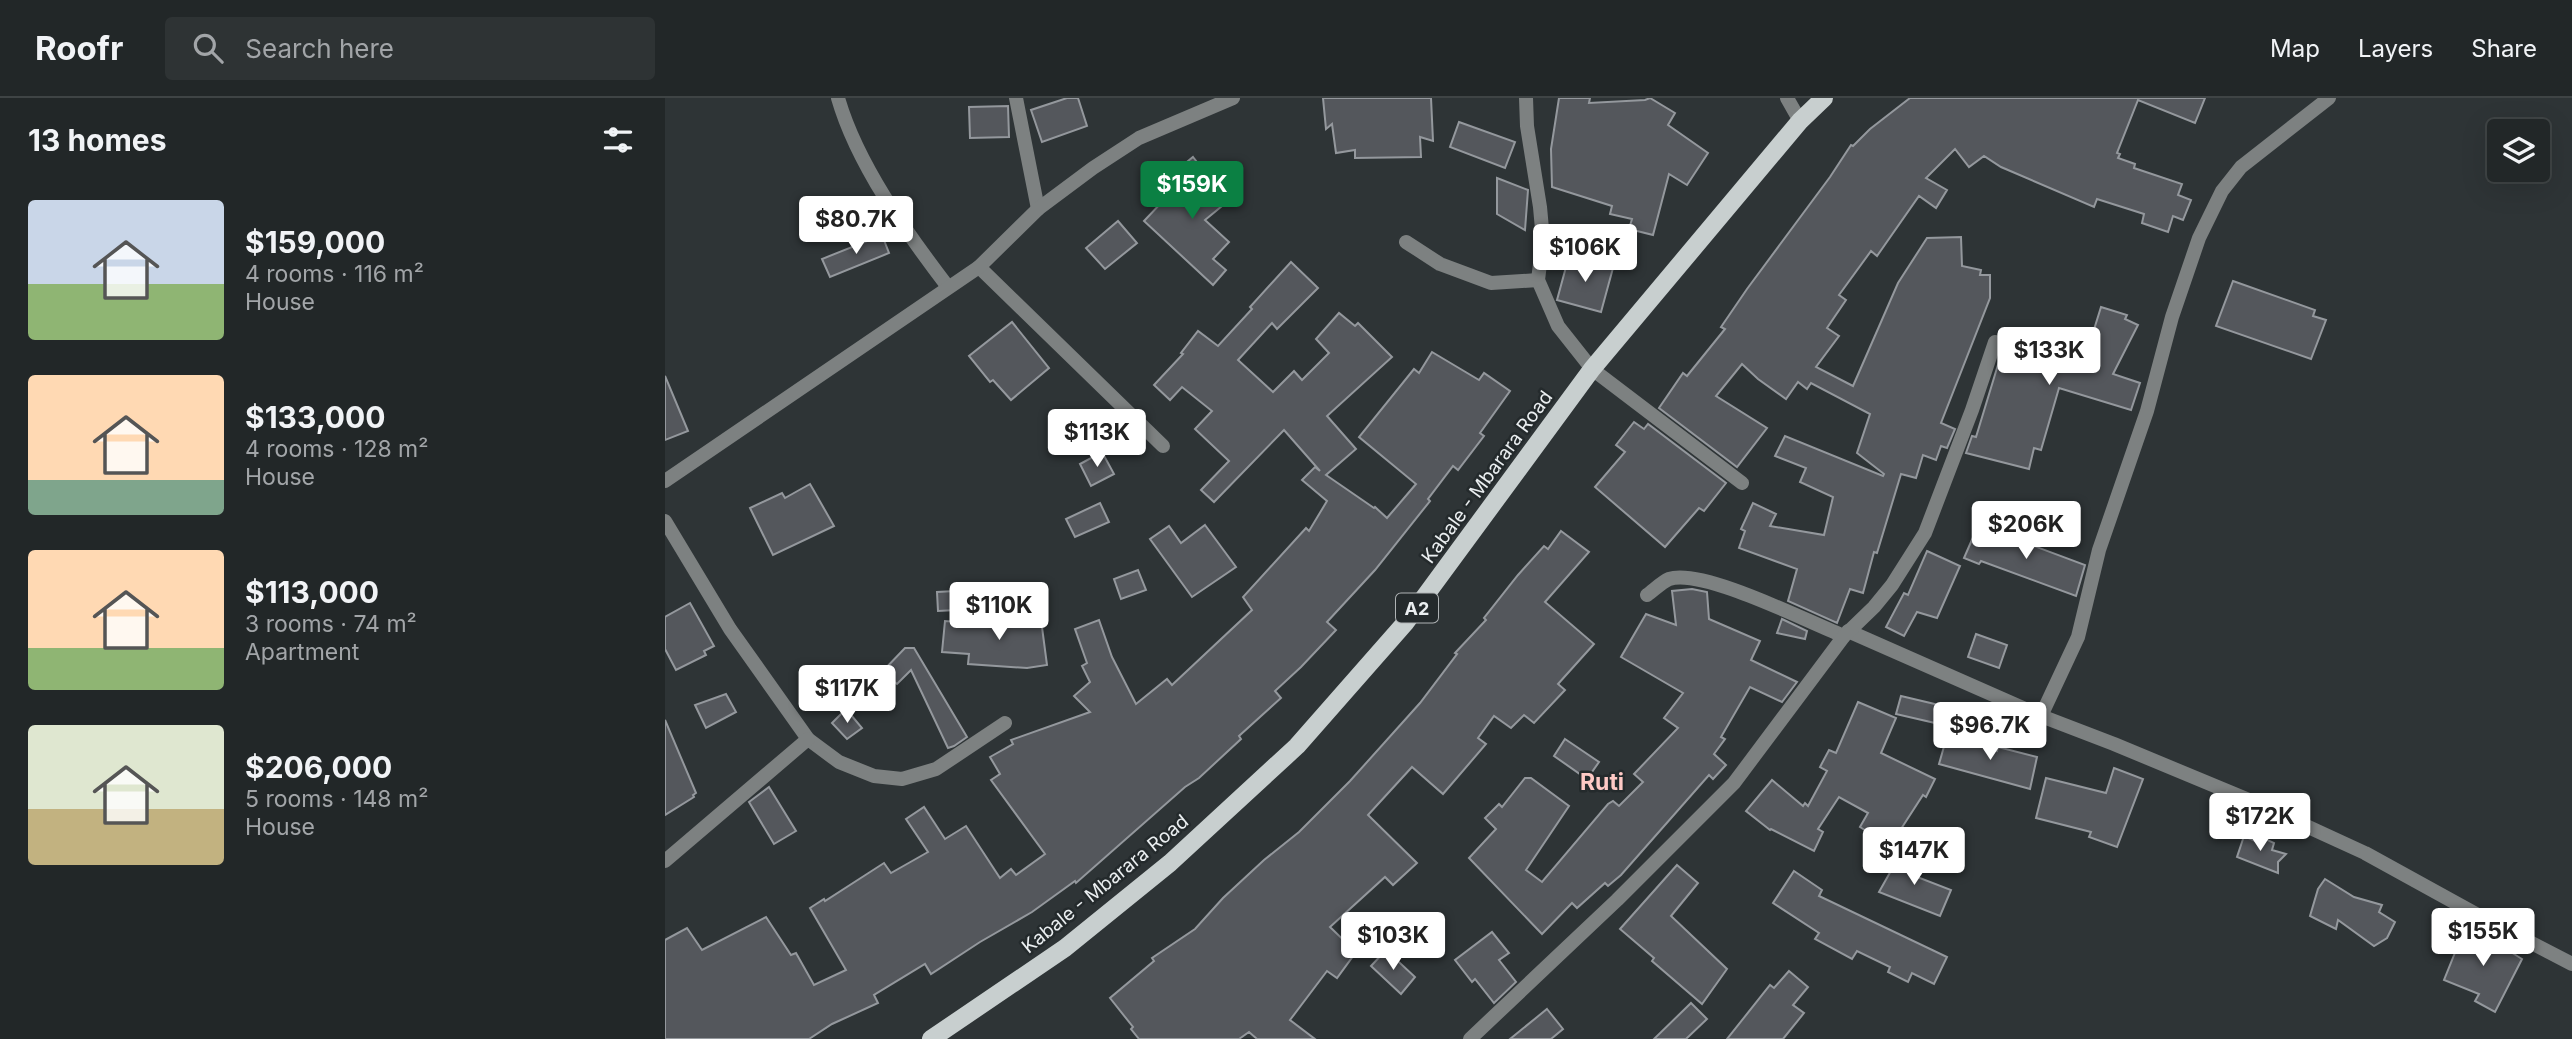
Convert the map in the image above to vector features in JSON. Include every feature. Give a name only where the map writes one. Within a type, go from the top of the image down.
[{"type":"main road","name":"Kabale - Mbarara Road","points":[[931,1039],[953,1034],[1065,948],[1170,863],[1297,746],[1406,622],[1592,369],[1800,121],[1824,98]]},
{"type":"street","points":[[838,98],[846,125],[896,215],[948,287]]},
{"type":"street","points":[[1017,98],[1038,209]]},
{"type":"street","points":[[665,481],[979,267],[1038,209],[1093,168],[1139,138],[1233,98]]},
{"type":"street","points":[[1526,98],[1527,127],[1543,240],[1538,280],[1558,326],[1592,369],[1742,483]]},
{"type":"street","points":[[1787,98],[1800,121]]},
{"type":"street","points":[[2041,716],[2078,637],[2099,550],[2147,411],[2172,317],[2199,238],[2222,191],[2241,167],[2329,98]]},
{"type":"street","points":[[1406,242],[1440,264],[1491,283],[1538,280]]},
{"type":"street","points":[[979,267],[1163,446]]},
{"type":"street","points":[[1470,1039],[1617,900],[1734,783],[1846,634],[1892,585],[1925,533],[1995,342]]},
{"type":"street","points":[[665,521],[730,629],[808,738],[839,762],[874,776],[902,779],[936,769],[1005,723]]},
{"type":"street","points":[[1647,595],[1668,580],[1684,577],[1727,587],[1846,634],[2233,793],[2365,853],[2572,964]]},
{"type":"street","points":[[665,861],[808,738]]},
{"type":"building","points":[[1067,98],[1078,98],[1087,126],[1042,142],[1031,110]]},
{"type":"building","points":[[1323,98],[1431,98],[1433,141],[1420,137],[1421,157],[1355,158],[1355,150],[1336,153],[1332,124],[1326,129]]},
{"type":"building","points":[[1559,98],[1590,98],[1589,103],[1650,98],[1675,113],[1668,125],[1708,153],[1687,185],[1669,174],[1653,235],[1629,229],[1632,219],[1610,214],[1612,206],[1552,187],[1551,149]]},
{"type":"building","points":[[1910,98],[2205,98],[2195,123],[2138,100],[2117,153],[2120,154],[2118,158],[2135,164],[2134,168],[2182,184],[2178,195],[2191,200],[2183,220],[2173,216],[2168,232],[2142,223],[2144,214],[2097,199],[2094,207],[2001,167],[1984,156],[1969,167],[1955,149],[1926,178],[1947,190],[1936,208],[1919,196],[1877,256],[1871,251],[1839,295],[1846,300],[1827,328],[1839,336],[1816,367],[1853,386],[1898,283],[1927,238],[1961,237],[1962,266],[1981,270],[1980,275],[1990,275],[1990,298],[1941,423],[1955,429],[1947,448],[1941,446],[1936,460],[1923,455],[1916,478],[1901,474],[1863,593],[1850,589],[1837,623],[1788,601],[1797,569],[1739,548],[1745,531],[1741,529],[1753,503],[1776,514],[1770,526],[1824,535],[1833,497],[1800,482],[1806,468],[1775,456],[1785,436],[1883,476],[1884,474],[1857,453],[1870,414],[1811,383],[1807,389],[1798,382],[1786,399],[1742,364],[1716,396],[1767,428],[1737,467],[1659,408],[1683,373],[1687,376],[1725,329],[1721,327],[1851,145]]},
{"type":"building","points":[[1008,106],[1009,137],[970,138],[969,107]]},
{"type":"building","points":[[1459,122],[1515,142],[1505,168],[1450,147]]},
{"type":"building","points":[[1193,157],[1228,201],[1205,220],[1229,242],[1213,259],[1226,270],[1213,285],[1144,221],[1183,180],[1176,171]]},
{"type":"building","points":[[1497,178],[1528,190],[1525,230],[1497,214]]},
{"type":"building","points":[[1118,221],[1137,243],[1105,269],[1086,248]]},
{"type":"building","points":[[882,235],[889,253],[830,277],[822,259]]},
{"type":"building","points":[[1569,256],[1613,268],[1601,312],[1557,300]]},
{"type":"building","points":[[1291,262],[1318,288],[1277,329],[1272,323],[1238,360],[1273,392],[1294,371],[1302,380],[1329,353],[1316,339],[1339,313],[1355,326],[1358,323],[1392,357],[1327,416],[1356,449],[1326,475],[1387,518],[1416,484],[1359,437],[1414,369],[1419,373],[1432,352],[1479,380],[1484,373],[1510,391],[1480,433],[1484,436],[1458,470],[1453,466],[1428,499],[1430,501],[1375,570],[1327,622],[1336,630],[1275,691],[1281,698],[1239,736],[1241,739],[1076,883],[1075,881],[1032,912],[931,974],[925,964],[874,995],[878,1003],[832,1024],[809,1039],[665,1039],[665,940],[687,928],[702,950],[766,917],[791,955],[796,953],[814,985],[846,970],[810,908],[884,863],[891,873],[928,852],[906,819],[924,807],[945,839],[966,826],[1000,878],[1011,869],[1016,875],[1045,854],[991,780],[1000,774],[990,757],[1013,744],[1011,740],[1090,712],[1074,696],[1090,682],[1082,666],[1087,663],[1075,629],[1099,620],[1112,657],[1136,704],[1167,679],[1172,685],[1252,610],[1243,597],[1306,528],[1309,531],[1327,501],[1302,480],[1315,467],[1320,471],[1284,430],[1214,502],[1201,490],[1229,461],[1195,429],[1212,411],[1182,387],[1170,400],[1154,385],[1183,354],[1181,353],[1198,331],[1218,346]]},
{"type":"building","points":[[2233,281],[2315,310],[2313,316],[2326,320],[2311,359],[2216,326]]},
{"type":"building","points":[[2101,307],[2127,315],[2125,319],[2138,325],[2113,374],[2140,383],[2131,410],[2059,388],[2041,450],[2034,448],[2029,469],[1966,453],[1972,436],[1976,437],[2004,345],[2003,330],[2087,352]]},
{"type":"building","points":[[1012,322],[1049,368],[1011,400],[993,380],[990,382],[969,356]]},
{"type":"building","points":[[665,376],[688,431],[665,440]]},
{"type":"building","points":[[1634,422],[1644,429],[1648,424],[1726,483],[1704,511],[1699,508],[1665,547],[1595,487],[1625,452],[1616,445]]},
{"type":"building","points":[[1102,452],[1114,474],[1091,486],[1080,464]]},
{"type":"building","points":[[810,484],[834,526],[773,555],[750,508],[782,493],[785,498]]},
{"type":"building","points":[[1100,503],[1109,522],[1075,537],[1066,519]]},
{"type":"building","points":[[1205,525],[1236,567],[1192,597],[1150,539],[1169,526],[1181,543]]},
{"type":"building","points":[[1977,528],[2005,540],[2007,536],[2085,565],[2076,596],[1981,561],[1979,564],[1964,558]]},
{"type":"building","points":[[1561,531],[1589,552],[1545,602],[1594,644],[1558,684],[1565,690],[1534,723],[1524,715],[1511,728],[1494,716],[1478,738],[1486,744],[1443,794],[1412,767],[1368,815],[1417,863],[1393,885],[1385,877],[1330,927],[1356,952],[1337,978],[1327,971],[1290,1020],[1315,1039],[1257,1039],[1249,1032],[1239,1039],[1139,1039],[1110,998],[1154,961],[1152,958],[1195,929],[1223,898],[1299,832],[1350,781],[1420,703],[1457,654],[1455,653],[1486,620],[1484,618],[1518,575],[1544,546],[1548,549]]},
{"type":"building","points":[[1927,551],[1960,566],[1937,618],[1917,612],[1904,636],[1886,627],[1904,593],[1908,595]]},
{"type":"building","points":[[1138,570],[1146,590],[1121,599],[1114,579]]},
{"type":"building","points":[[1692,589],[1707,592],[1709,619],[1760,641],[1751,660],[1797,682],[1782,702],[1750,687],[1721,737],[1725,739],[1714,754],[1726,765],[1713,779],[1709,775],[1621,875],[1608,886],[1605,883],[1577,908],[1572,903],[1542,934],[1469,858],[1496,829],[1485,818],[1499,804],[1502,807],[1525,778],[1531,778],[1569,806],[1526,870],[1542,882],[1608,804],[1613,801],[1619,806],[1643,782],[1634,774],[1678,728],[1664,718],[1683,693],[1621,657],[1646,614],[1676,625],[1672,591]]},
{"type":"building","points":[[955,591],[956,610],[938,611],[937,592]]},
{"type":"building","points":[[690,603],[714,646],[704,651],[706,655],[676,670],[665,649],[665,617]]},
{"type":"building","points":[[1040,612],[1047,665],[1027,668],[968,664],[969,654],[942,652],[945,621],[1015,626],[1013,615]]},
{"type":"building","points":[[1782,619],[1807,631],[1805,639],[1777,633]]},
{"type":"building","points":[[1976,634],[2007,645],[1999,668],[1968,657]]},
{"type":"building","points":[[905,648],[914,648],[967,737],[954,746],[948,748],[911,670],[897,684],[882,672]]},
{"type":"building","points":[[726,694],[736,712],[706,728],[695,705]]},
{"type":"building","points":[[1901,696],[1939,705],[1935,723],[1896,714]]},
{"type":"building","points":[[1858,702],[1896,718],[1881,753],[1935,779],[1926,797],[1923,795],[1890,846],[1860,827],[1868,813],[1839,797],[1818,829],[1823,832],[1814,851],[1770,830],[1746,811],[1772,780],[1803,806],[1805,803],[1808,806],[1827,771],[1820,767],[1829,750],[1836,753]]},
{"type":"building","points":[[846,709],[862,728],[847,739],[832,723]]},
{"type":"building","points":[[665,720],[696,793],[694,797],[665,815]]},
{"type":"building","points":[[1947,736],[1997,751],[1998,747],[2037,757],[2030,789],[1939,764]]},
{"type":"building","points":[[1565,739],[1599,762],[1587,779],[1554,756]]},
{"type":"building","points":[[2114,768],[2143,779],[2117,847],[2089,837],[2091,832],[2036,818],[2046,778],[2106,793]]},
{"type":"building","points":[[769,787],[796,831],[774,844],[749,802]]},
{"type":"building","points":[[2244,836],[2255,841],[2259,836],[2274,843],[2272,850],[2286,854],[2278,862],[2278,873],[2237,857]]},
{"type":"building","points":[[1901,853],[1920,861],[1912,875],[1951,890],[1940,916],[1879,892]]},
{"type":"building","points":[[1677,865],[1698,883],[1671,916],[1727,969],[1702,1004],[1620,929]]},
{"type":"building","points":[[1794,871],[1822,890],[1819,896],[1947,957],[1934,984],[1912,973],[1908,982],[1888,972],[1890,967],[1857,951],[1852,959],[1815,939],[1819,933],[1773,903]]},
{"type":"building","points":[[2325,879],[2354,897],[2382,905],[2379,912],[2395,922],[2387,938],[2374,946],[2338,920],[2336,929],[2310,916],[2318,889]]},
{"type":"building","points":[[2465,928],[2482,934],[2522,959],[2495,1012],[2475,1001],[2479,994],[2444,980]]},
{"type":"building","points":[[1492,932],[1509,953],[1499,960],[1516,982],[1494,1003],[1475,979],[1472,982],[1455,960]]},
{"type":"building","points":[[1386,950],[1415,977],[1401,994],[1371,966]]},
{"type":"building","points":[[1789,971],[1808,987],[1793,1005],[1804,1013],[1783,1039],[1727,1039],[1770,985],[1774,988]]},
{"type":"building","points":[[1691,1003],[1707,1019],[1686,1039],[1654,1039]]},
{"type":"building","points":[[1547,1009],[1563,1029],[1551,1039],[1510,1039]]},
{"type":"district","name":"Ruti","points":[[1602,782]]}]
